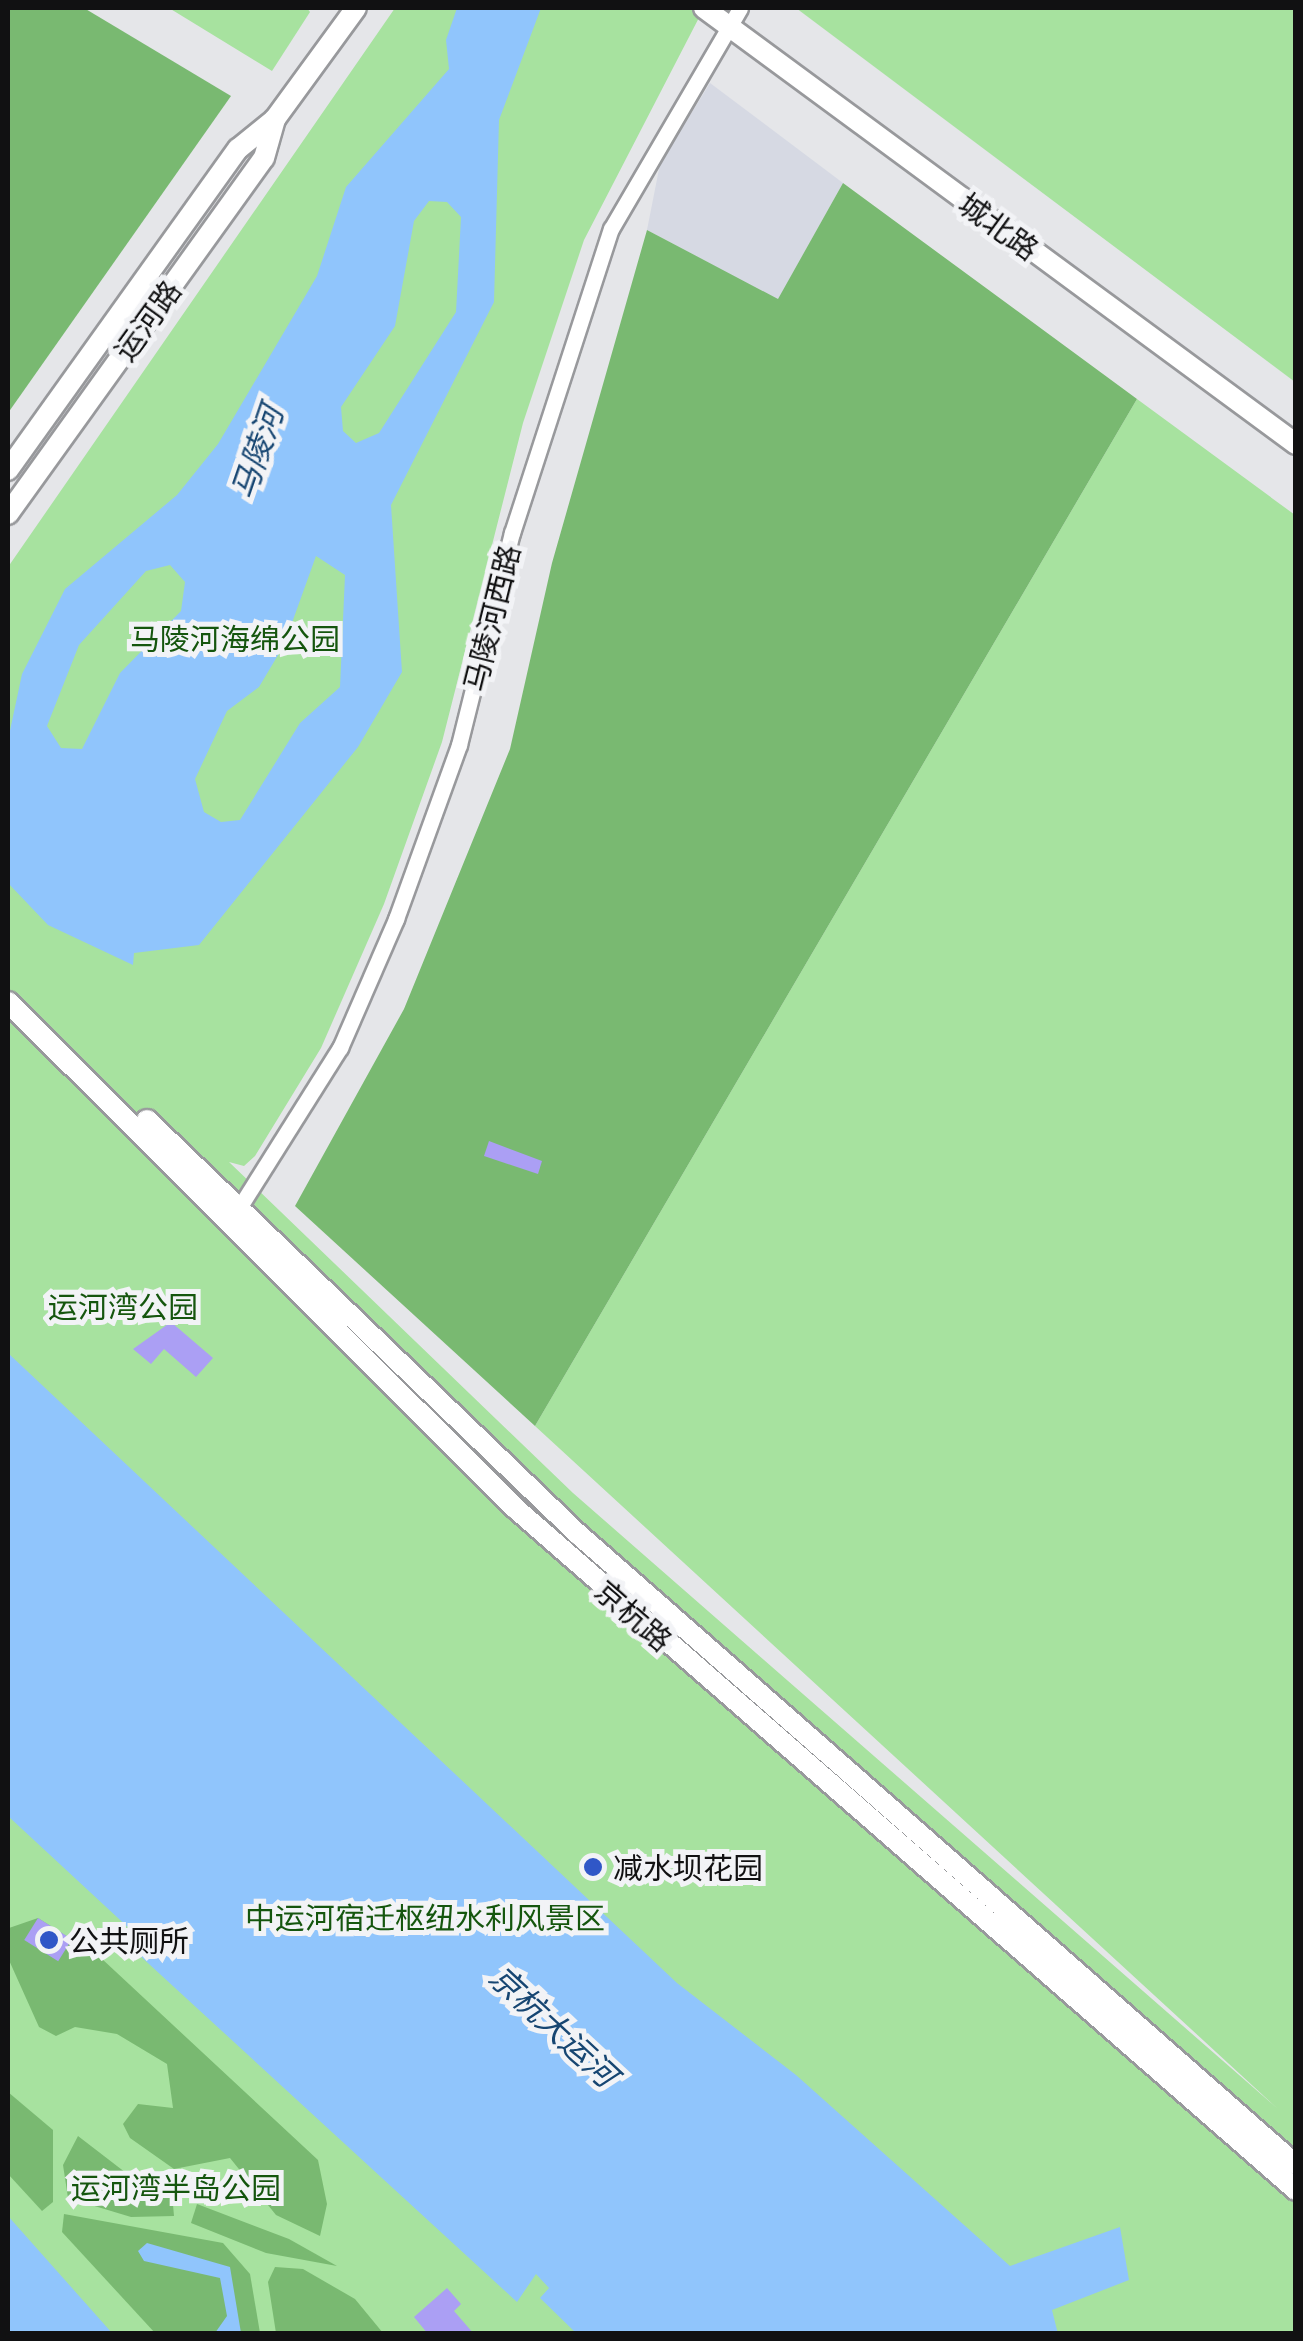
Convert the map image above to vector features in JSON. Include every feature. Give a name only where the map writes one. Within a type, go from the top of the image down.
[{"type":"street","name":"运河路","points":[[8,470],[238,149],[275,119],[356,8]]},
{"type":"street","name":"城北路","points":[[704,8],[1296,444]]},
{"type":"street","name":"马陵河西路","points":[[233,1217],[340,1048],[396,919],[459,745],[512,533],[610,228],[641,163],[740,8]]},
{"type":"street","name":"运河路","points":[[8,514],[264,158],[275,119]]},
{"type":"street","name":"京杭路","points":[[8,984],[233,1217],[601,1586],[1296,2190]]},
{"type":"street","name":"京杭路","points":[[8,1002],[233,1217],[578,1534],[1296,2165]]},
{"type":"shaded area","points":[[710,83],[843,183],[778,300],[647,230],[660,164]]},
{"type":"green space","points":[[8,8],[84,8],[231,96],[8,413]]},
{"type":"green space","points":[[169,8],[307,8],[310,12],[272,71]]},
{"type":"green space","points":[[395,8],[704,8],[584,240],[523,423],[442,742],[384,904],[321,1048],[255,1156],[244,1166],[229,1162],[573,1493],[1278,2109],[535,1426],[1137,399],[1295,515],[1295,2333],[8,2333],[8,567]]},
{"type":"green space","points":[[796,8],[1295,8],[1295,382]]},
{"type":"green space","points":[[843,183],[1137,399],[535,1426],[295,1206],[404,1009],[510,749],[552,563],[647,230],[778,299]]},
{"type":"green space","points":[[38,1918],[101,1958],[318,2160],[327,2204],[320,2236],[276,2215],[230,2158],[174,2169],[130,2138],[123,2124],[138,2104],[173,2108],[167,2064],[117,2034],[75,2027],[56,2036],[39,2027],[8,1958],[9,1928]]},
{"type":"green space","points":[[8,2092],[53,2130],[53,2202],[42,2211],[8,2174]]},
{"type":"green space","points":[[78,2136],[130,2176],[172,2193],[174,2216],[131,2217],[68,2198],[63,2165]]},
{"type":"green space","points":[[197,2204],[289,2239],[337,2266],[266,2253],[191,2223]]},
{"type":"green space","points":[[64,2214],[223,2243],[250,2274],[260,2333],[155,2333],[62,2232]]},
{"type":"green space","points":[[275,2267],[303,2269],[355,2299],[383,2333],[276,2333],[268,2282]]},
{"type":"water","name":"马陵河","points":[[457,8],[541,8],[499,120],[494,302],[391,505],[402,672],[358,747],[199,945],[134,953],[133,965],[48,925],[8,883],[8,740],[22,674],[65,589],[177,495],[218,444],[317,276],[346,187],[449,69],[446,40]],"holes":[[[429,201],[447,202],[461,217],[456,312],[379,433],[356,443],[343,431],[341,407],[395,326],[414,221]],[[316,556],[345,575],[340,687],[300,723],[240,820],[221,822],[204,812],[195,779],[227,711],[259,687],[284,645]],[[170,565],[185,582],[181,611],[120,673],[82,749],[61,748],[47,726],[79,645],[146,571]]]},
{"type":"water","name":"京杭大运河","points":[[8,1353],[677,1983],[796,2075],[1010,2266],[1120,2227],[1129,2280],[1052,2310],[1058,2334],[576,2333],[540,2298],[549,2288],[536,2274],[517,2302],[137,1953],[146,1944],[8,1816]]},
{"type":"water","points":[[8,2216],[112,2333],[8,2333]]},
{"type":"water","points":[[147,2243],[230,2267],[241,2333],[215,2333],[227,2316],[220,2278],[144,2261],[138,2251]]},
{"type":"building","points":[[489,1141],[542,1161],[538,1174],[484,1156]]},
{"type":"building","points":[[171,1322],[213,1358],[196,1377],[164,1349],[151,1364],[133,1349]]},
{"type":"building","name":"公共厕所","points":[[38,1918],[72,1939],[58,1961],[24,1940]]},
{"type":"building","points":[[447,2288],[461,2304],[454,2311],[474,2334],[428,2334],[414,2317]]},
{"type":"place","name":"减水坝花园","points":[[593,1867]]},
{"type":"place","name":"公共厕所","points":[[49,1940]]},
{"type":"park label","name":"马陵河海绵公园","points":[[235,638]]},
{"type":"park label","name":"运河湾公园","points":[[123,1306]]},
{"type":"park label","name":"中运河宿迁枢纽水利风景区","points":[[425,1917]]},
{"type":"park label","name":"运河湾半岛公园","points":[[176,2187]]}]
